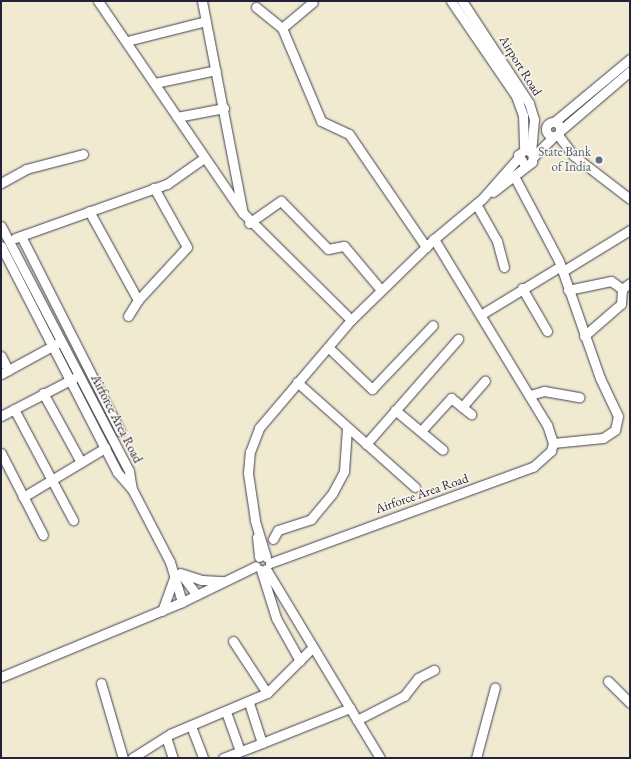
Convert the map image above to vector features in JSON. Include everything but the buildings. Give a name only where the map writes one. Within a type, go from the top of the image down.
[{"type":"street","points":[[98,1],[127,41],[249,223],[351,320]]},
{"type":"street","points":[[202,1],[224,108],[243,213]]},
{"type":"street","name":"Airport Road","points":[[451,1],[516,96],[523,114],[530,151]]},
{"type":"street","name":"Airport Road","points":[[462,1],[525,93],[534,120],[530,151]]},
{"type":"street","points":[[282,28],[313,2]]},
{"type":"street","points":[[256,7],[282,28],[321,121],[350,134],[426,247]]},
{"type":"street","points":[[127,41],[206,21]]},
{"type":"street","points":[[630,59],[554,122],[554,133],[574,156],[630,199]]},
{"type":"street","points":[[155,83],[216,70]]},
{"type":"street","points":[[479,201],[518,158],[554,133],[630,71]]},
{"type":"street","points":[[177,117],[224,108]]},
{"type":"street","points":[[300,661],[273,612],[263,564],[248,473],[253,438],[297,382],[351,320],[434,239],[479,201],[514,176],[525,165],[530,151]]},
{"type":"street","points":[[1,183],[26,169],[83,154]]},
{"type":"street","points":[[132,489],[117,472],[52,346],[8,257],[3,236],[21,236],[167,184],[204,158]]},
{"type":"street","points":[[518,158],[525,165]]},
{"type":"street","points":[[434,239],[482,314],[530,394],[547,424],[553,443],[603,438],[618,424],[584,336],[562,268],[514,176]]},
{"type":"street","points":[[128,316],[138,300],[187,247],[154,188]]},
{"type":"street","points":[[249,223],[280,201],[328,249],[344,246],[381,290]]},
{"type":"street","points":[[479,201],[497,241],[504,267]]},
{"type":"street","points":[[89,211],[138,300]]},
{"type":"street","points":[[482,314],[522,288],[562,268],[630,230]]},
{"type":"street","points":[[21,236],[71,338],[120,431]]},
{"type":"street","name":"Airforce Area Road","points":[[8,257],[59,339],[79,376],[129,471],[132,489],[177,575],[197,595]]},
{"type":"street","points":[[568,290],[612,281],[622,289]]},
{"type":"street","points":[[584,336],[621,304],[622,289],[630,283]]},
{"type":"street","points":[[522,288],[547,331]]},
{"type":"street","points":[[328,346],[372,389],[433,324]]},
{"type":"street","points":[[1,356],[5,372],[52,346],[59,339],[71,338]]},
{"type":"street","points":[[366,444],[458,339]]},
{"type":"street","points":[[1,416],[43,393],[79,376]]},
{"type":"street","points":[[462,407],[485,381]]},
{"type":"street","points":[[297,382],[415,487]]},
{"type":"street","points":[[530,394],[544,391],[579,397]]},
{"type":"street","points":[[43,393],[81,462]]},
{"type":"street","points":[[421,431],[451,398],[471,414]]},
{"type":"street","points":[[14,409],[73,520]]},
{"type":"street","points":[[395,410],[443,450]]},
{"type":"street","points":[[273,539],[278,530],[311,519],[332,494],[344,471],[347,428]]},
{"type":"street","name":"Airforce Area Road","points":[[1,677],[162,611],[263,564],[533,467],[547,457],[553,443]]},
{"type":"street","points":[[23,497],[105,448]]},
{"type":"street","points":[[1,453],[43,535]]},
{"type":"street","points":[[263,564],[312,648],[350,708],[376,757]]},
{"type":"street","points":[[162,611],[177,575],[202,580],[225,581]]},
{"type":"street","name":"Airforce Area Road","points":[[177,575],[182,602]]},
{"type":"street","points":[[233,641],[267,693]]},
{"type":"street","points":[[132,758],[166,737],[267,693],[312,648]]},
{"type":"street","points":[[357,720],[404,696],[418,678],[434,670]]},
{"type":"street","points":[[608,681],[630,703]]},
{"type":"street","points":[[101,683],[123,758]]},
{"type":"street","points":[[476,758],[495,687]]},
{"type":"street","points":[[249,702],[262,743]]},
{"type":"street","points":[[223,758],[350,708]]},
{"type":"street","points":[[226,712],[240,751]]},
{"type":"street","points":[[191,726],[203,758]]},
{"type":"street","points":[[166,737],[173,758]]},
{"type":"place","name":"State Bank of India","points":[[599,160]]}]
